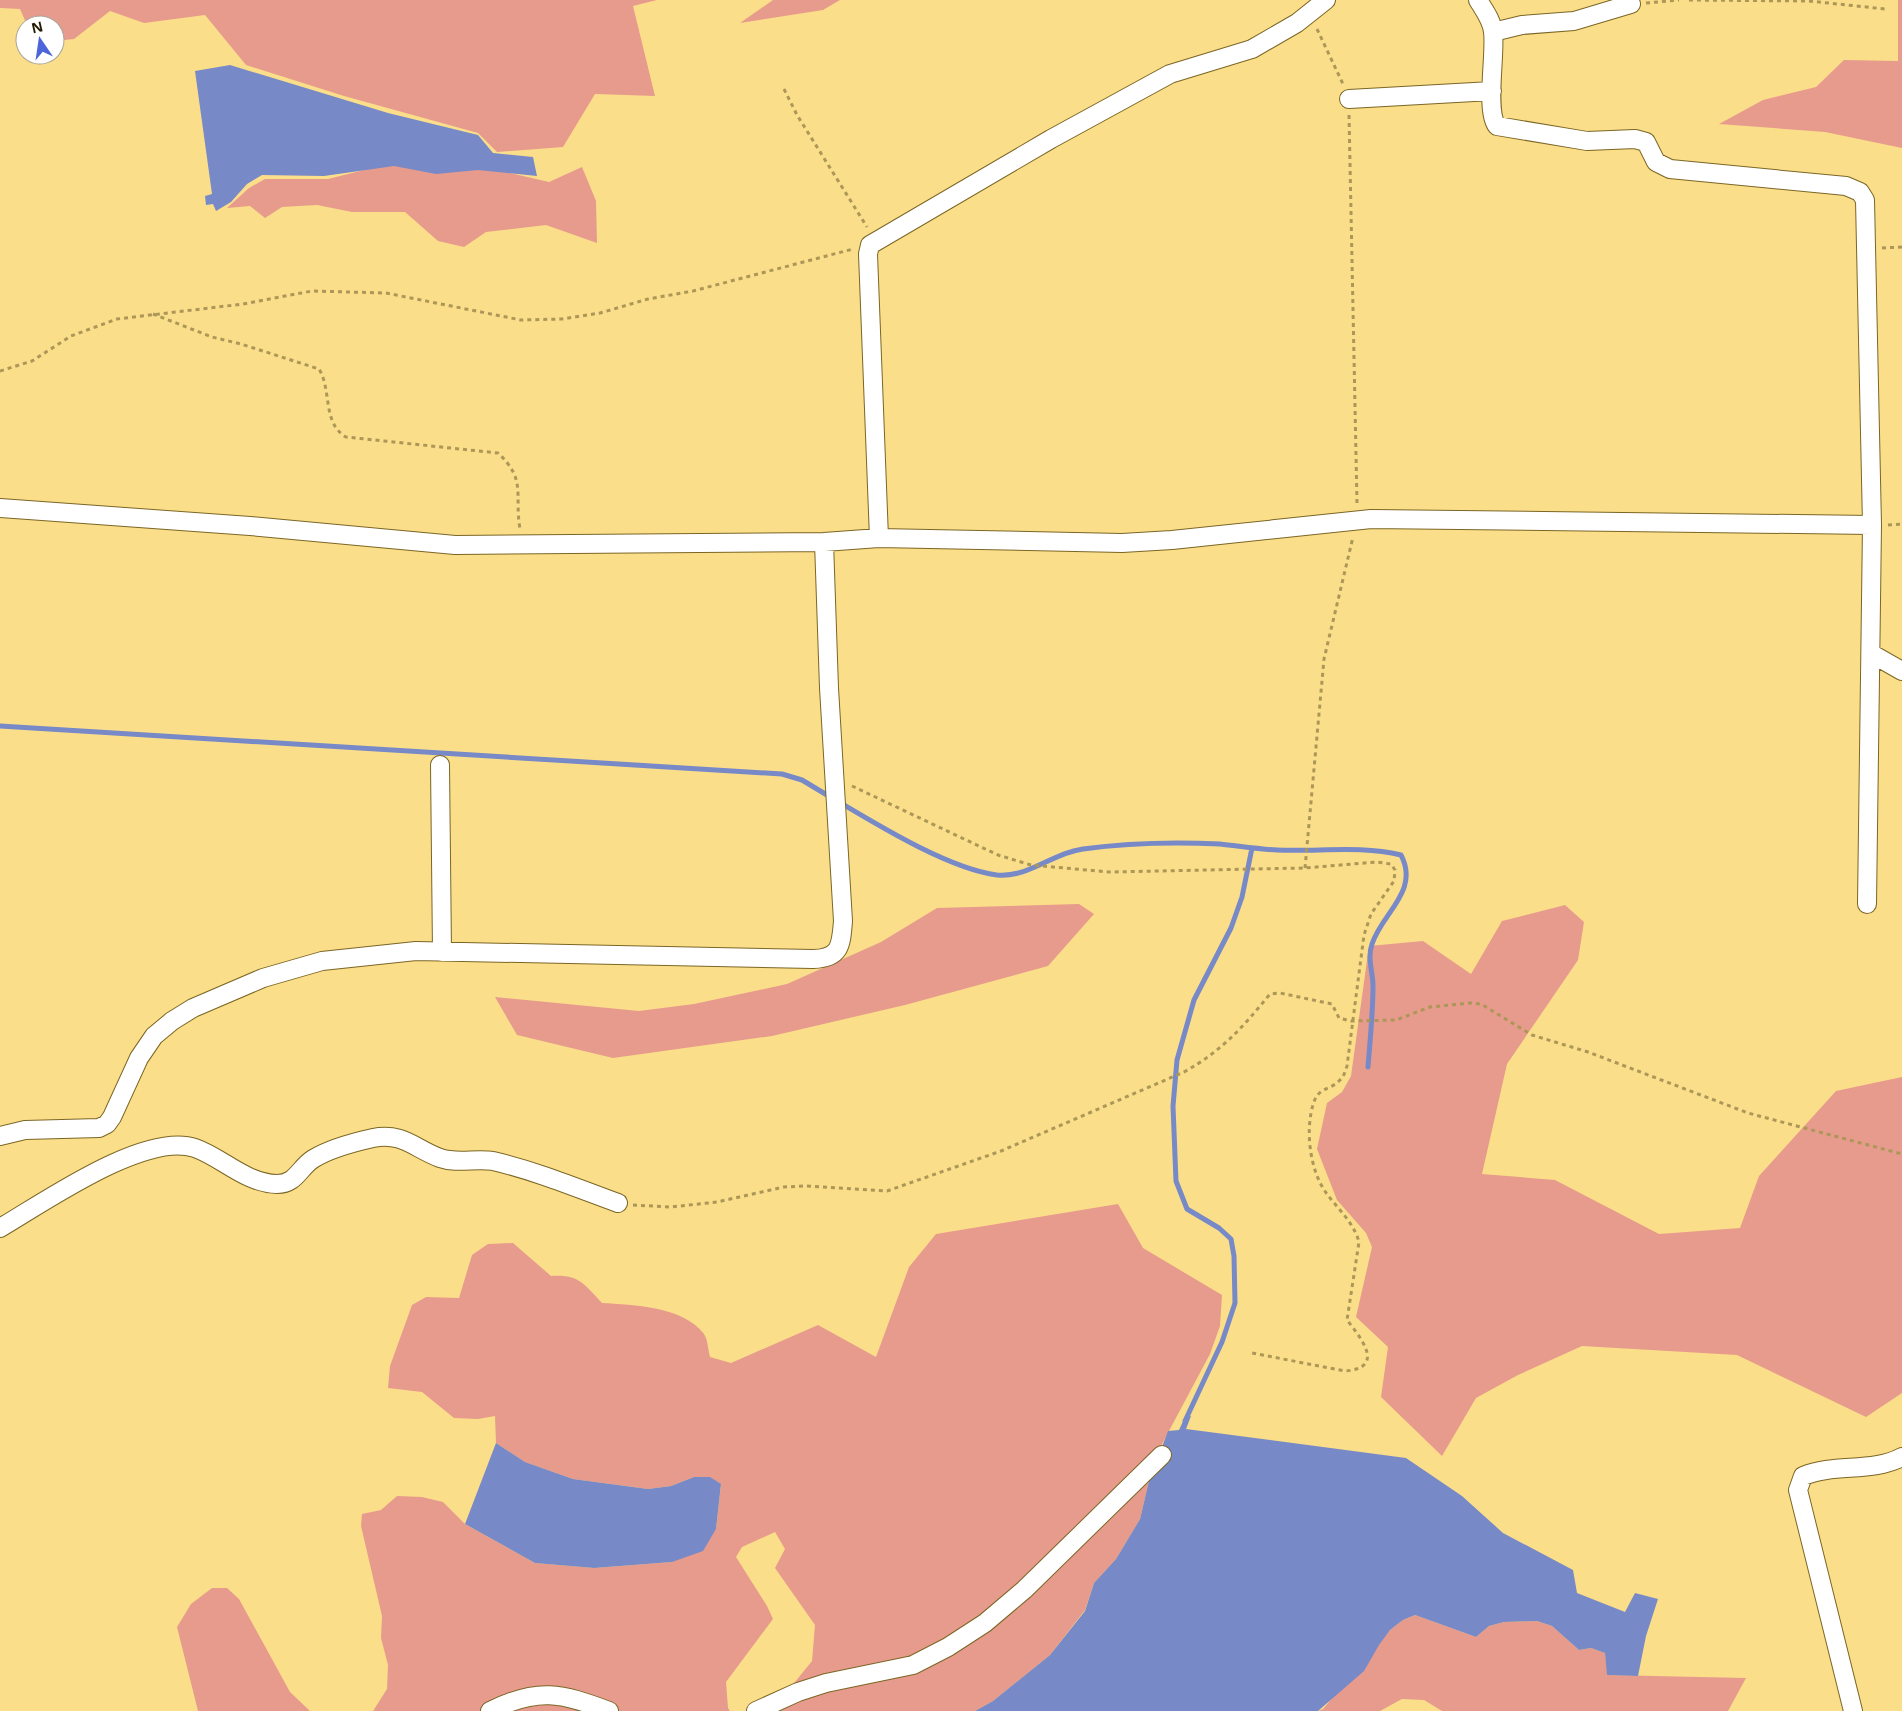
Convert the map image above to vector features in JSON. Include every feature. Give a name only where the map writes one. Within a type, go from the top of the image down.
[{"type":"street","points":[[879,538],[871,245],[1170,74],[1252,49],[1297,23],[1326,0]]},
{"type":"street","points":[[1478,0],[1490,19],[1493,32],[1492,91],[1494,122],[1500,127],[1587,141],[1636,139],[1646,142],[1656,162],[1670,169],[1846,186],[1863,195],[1866,215],[1872,525],[1872,654],[1867,904]]},
{"type":"street","points":[[1493,32],[1522,25],[1574,21],[1630,4]]},
{"type":"street","points":[[1349,99],[1492,91]]},
{"type":"street","points":[[0,508],[250,526],[454,545],[824,542],[879,538],[1122,543],[1172,540],[1357,519],[1872,525]]},
{"type":"street","points":[[0,1136],[25,1130],[88,1130],[107,1124],[138,1058],[154,1036],[172,1021],[193,1008],[254,982],[296,967],[322,961],[385,953],[442,952],[813,959],[826,959],[835,955],[839,946],[843,921],[834,778],[824,542]]},
{"type":"street","points":[[1872,654],[1902,671]]},
{"type":"street","points":[[440,765],[442,952]]},
{"type":"street","points":[[0,1228],[50,1196],[120,1160],[152,1150],[180,1145],[194,1148],[241,1174],[275,1184],[290,1181],[313,1160],[322,1155],[373,1138],[387,1136],[400,1138],[441,1158],[489,1161],[516,1167],[618,1204]]},
{"type":"street","points":[[756,1711],[798,1692],[826,1683],[912,1665],[978,1628],[1024,1590],[1162,1455]]},
{"type":"street","points":[[1853,1711],[1798,1490],[1803,1476],[1818,1470],[1888,1464],[1902,1457]]},
{"type":"street","points":[[490,1711],[522,1698],[550,1693],[573,1697],[609,1711]]},
{"type":"path","points":[[1630,4],[1679,0]]},
{"type":"path","points":[[1689,0],[1809,1],[1885,9]]},
{"type":"path","points":[[1305,868],[1324,659],[1357,519],[1349,99],[1310,13]]},
{"type":"path","points":[[0,371],[32,361],[71,336],[92,327],[117,320],[152,314],[243,304],[312,290],[386,293],[521,320],[562,319],[600,313],[648,299],[693,291],[871,245],[862,218],[797,116],[784,89]]},
{"type":"path","points":[[152,314],[212,337],[319,369],[324,377],[332,424],[346,438],[498,453],[511,465],[517,479],[518,516],[526,545]]},
{"type":"path","points":[[834,778],[998,855],[1031,865],[1109,872],[1305,868],[1376,862],[1388,863],[1395,870],[1391,886],[1371,914],[1366,927],[1343,1076],[1340,1081],[1320,1091],[1313,1104],[1310,1133],[1319,1180],[1325,1192],[1356,1232],[1359,1250],[1347,1320],[1367,1347],[1368,1356],[1365,1364],[1358,1370],[1345,1371],[1252,1353]]},
{"type":"path","points":[[618,1204],[646,1207],[717,1202],[784,1187],[805,1186],[887,1191],[1000,1151],[1184,1072],[1210,1057],[1230,1041],[1270,994],[1280,993],[1332,1004],[1339,1018],[1351,1021],[1396,1020],[1430,1007],[1471,1003],[1482,1004],[1532,1035],[1588,1052],[1748,1113],[1902,1154]]},
{"type":"shaded area","points":[[0,0],[657,0],[633,6],[655,96],[595,94],[563,147],[497,152],[478,133],[344,96],[246,65],[205,15],[144,23],[110,11],[74,39],[65,40],[65,15],[23,15],[20,9],[0,8]]},
{"type":"shaded area","points":[[773,0],[840,0],[823,10],[740,23]]},
{"type":"shaded area","points":[[1898,0],[1902,0],[1902,148],[1825,132],[1719,124],[1763,100],[1816,87],[1844,60],[1898,61]]},
{"type":"shaded area","points":[[392,163],[488,168],[549,182],[582,167],[596,201],[597,243],[546,225],[486,232],[464,247],[438,241],[405,212],[352,212],[317,205],[282,207],[265,218],[250,206],[227,208],[249,188],[265,179],[328,179]]},
{"type":"shaded area","points":[[1079,904],[1094,914],[1048,966],[905,1005],[772,1036],[613,1058],[517,1035],[495,997],[639,1011],[694,1004],[787,984],[881,942],[937,908]]},
{"type":"shaded area","points":[[1565,905],[1584,922],[1578,960],[1507,1064],[1482,1174],[1555,1180],[1659,1234],[1740,1228],[1759,1176],[1836,1091],[1902,1077],[1902,1393],[1866,1417],[1737,1355],[1582,1346],[1518,1375],[1476,1398],[1442,1456],[1381,1397],[1388,1347],[1356,1317],[1372,1247],[1366,1233],[1337,1200],[1317,1149],[1327,1103],[1342,1092],[1351,1076],[1369,946],[1423,941],[1471,974],[1502,921]]},
{"type":"shaded area","points":[[1118,1204],[1143,1248],[1222,1295],[1220,1326],[1210,1354],[1161,1446],[1149,1481],[1140,1519],[1116,1559],[1094,1583],[1085,1610],[1050,1655],[993,1701],[975,1711],[768,1711],[774,1708],[812,1661],[815,1625],[775,1568],[785,1549],[775,1532],[742,1547],[736,1557],[767,1606],[773,1619],[726,1682],[728,1708],[730,1711],[373,1711],[387,1689],[388,1665],[381,1638],[382,1616],[361,1526],[362,1514],[381,1510],[397,1496],[422,1497],[443,1502],[465,1524],[535,1563],[594,1568],[672,1562],[716,1529],[721,1485],[694,1477],[671,1486],[648,1489],[573,1479],[525,1462],[496,1443],[495,1416],[478,1419],[454,1418],[422,1392],[388,1388],[390,1366],[412,1305],[426,1297],[459,1298],[472,1255],[488,1244],[513,1243],[551,1276],[575,1279],[602,1303],[642,1306],[671,1312],[684,1318],[704,1334],[710,1357],[731,1363],[818,1325],[876,1357],[909,1267],[936,1234]]},
{"type":"shaded area","points":[[212,1588],[227,1588],[239,1599],[290,1692],[310,1711],[198,1711],[177,1627],[191,1604]]},
{"type":"shaded area","points":[[1415,1615],[1476,1637],[1489,1626],[1504,1622],[1537,1621],[1552,1626],[1579,1650],[1591,1648],[1605,1653],[1608,1675],[1746,1678],[1728,1711],[1442,1711],[1424,1700],[1402,1699],[1380,1711],[1318,1711],[1323,1709],[1390,1630],[1403,1620]]},
{"type":"water","points":[[230,65],[388,113],[478,135],[493,153],[533,157],[537,176],[478,170],[436,174],[394,166],[324,176],[262,175],[247,184],[231,202],[216,211],[213,204],[206,205],[205,196],[212,194],[195,71]]},
{"type":"water","points":[[1191,1416],[1186,1429],[1406,1458],[1462,1496],[1503,1533],[1573,1570],[1577,1593],[1625,1612],[1635,1593],[1658,1599],[1646,1636],[1638,1676],[1607,1675],[1605,1653],[1591,1648],[1579,1650],[1552,1626],[1537,1621],[1504,1622],[1489,1626],[1476,1637],[1415,1615],[1403,1620],[1390,1630],[1364,1671],[1318,1711],[975,1711],[993,1701],[1050,1655],[1085,1611],[1094,1583],[1116,1559],[1140,1519],[1149,1481],[1168,1431],[1179,1430],[1185,1417]]},
{"type":"water","points":[[496,1443],[525,1462],[573,1479],[648,1489],[671,1486],[694,1477],[710,1477],[721,1484],[716,1529],[703,1551],[672,1562],[594,1568],[535,1563],[465,1524]]},
{"type":"waterway","points":[[0,726],[782,774],[802,780],[832,798]]},
{"type":"waterway","points":[[839,802],[895,835],[937,856],[958,865],[997,875],[1020,873],[1072,851],[1134,844],[1220,844],[1277,850],[1370,850],[1401,855],[1406,868],[1406,880],[1403,891],[1377,933],[1371,950],[1373,996],[1368,1067]]},
{"type":"waterway","points":[[1185,1421],[1222,1342],[1235,1303],[1234,1256],[1231,1239],[1219,1228],[1187,1209],[1176,1181],[1173,1106],[1177,1060],[1194,1000],[1231,928],[1242,897],[1252,848]]}]
